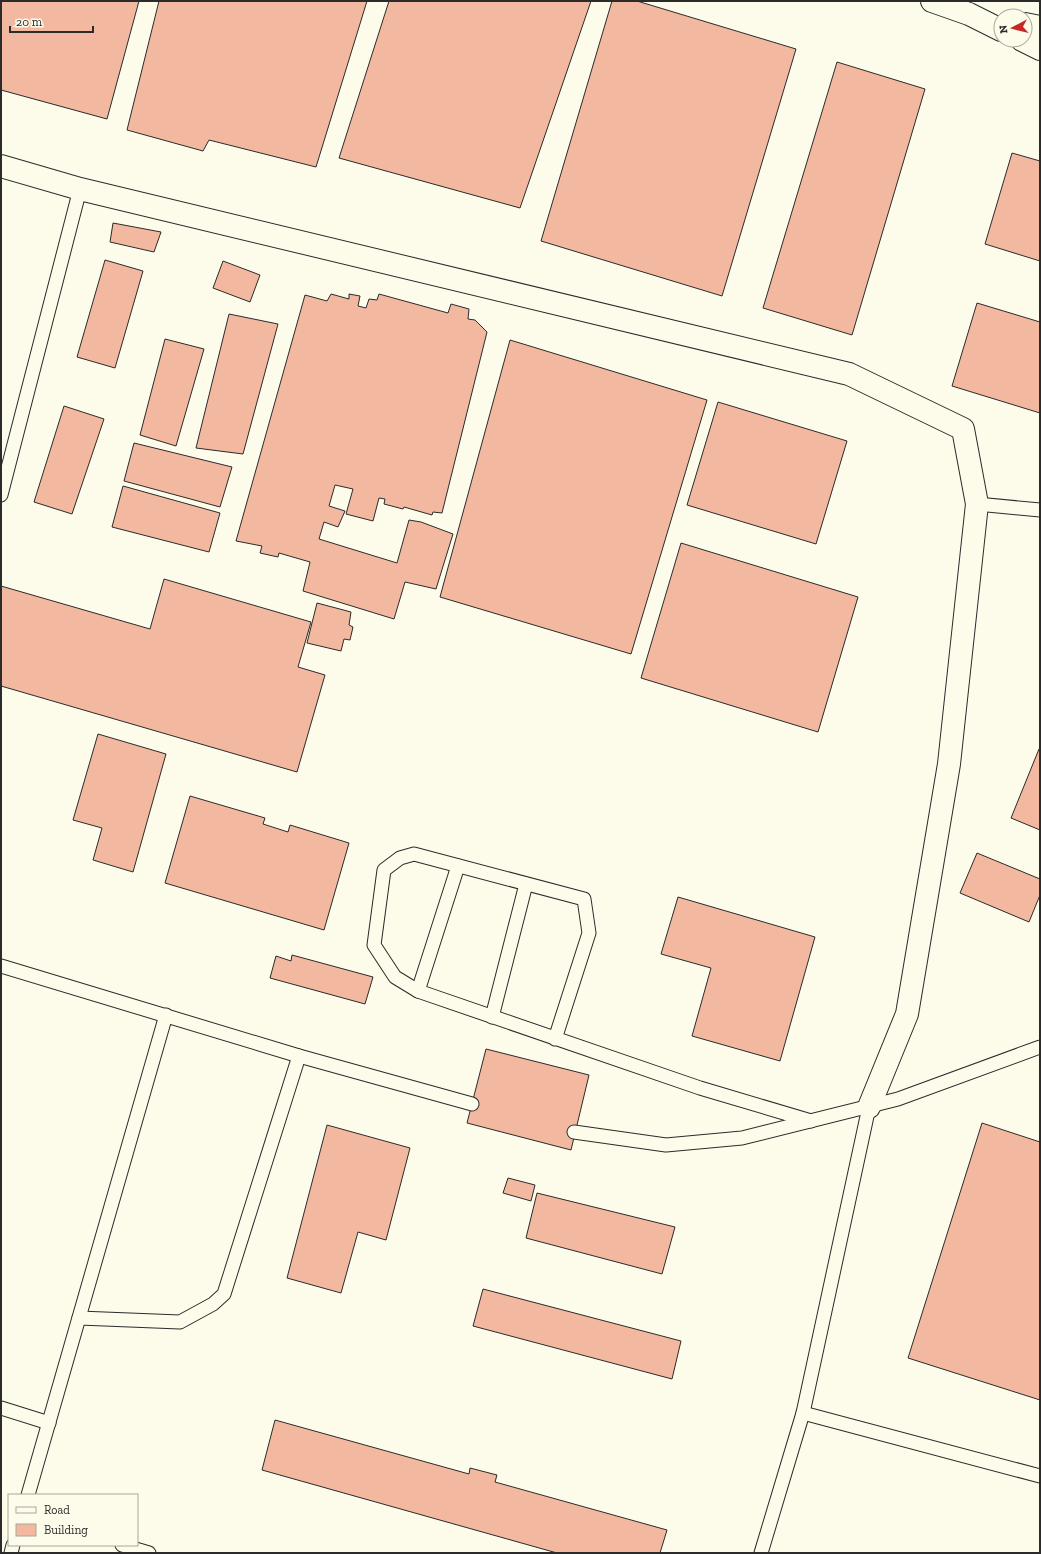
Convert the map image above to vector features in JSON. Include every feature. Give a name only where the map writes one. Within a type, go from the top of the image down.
[{"type":"main road","points":[[932,1],[969,14],[993,26]]},
{"type":"main road","points":[[969,14],[993,18]]},
{"type":"main road","points":[[1,166],[80,189],[849,374],[963,429],[977,504],[949,764],[907,1014],[869,1107]]},
{"type":"lane","points":[[1,495],[80,189]]},
{"type":"lane","points":[[977,504],[1040,510]]},
{"type":"lane","points":[[555,1039],[588,933],[584,900],[414,854],[400,858],[384,870],[374,945],[395,977],[418,991],[555,1039],[700,1088],[811,1121]]},
{"type":"lane","points":[[418,991],[458,866]]},
{"type":"lane","points":[[492,1017],[526,884]]},
{"type":"lane","points":[[1,966],[299,1056],[472,1104]]},
{"type":"lane","points":[[28,1494],[166,1015]]},
{"type":"lane","points":[[574,1132],[666,1145],[742,1138],[898,1099],[1040,1047]]},
{"type":"lane","points":[[79,1318],[180,1322],[213,1304],[224,1294],[299,1056]]},
{"type":"lane","points":[[761,1553],[803,1413],[869,1107]]},
{"type":"lane","points":[[1,1408],[49,1423]]},
{"type":"lane","points":[[803,1413],[1040,1476]]},
{"type":"lane","points":[[125,1546],[149,1553]]},
{"type":"building","points":[[1,1],[139,1],[107,119],[1,90]]},
{"type":"building","points":[[159,1],[367,1],[316,167],[209,140],[203,151],[127,130]]},
{"type":"building","points":[[389,1],[591,1],[520,208],[339,158]]},
{"type":"building","points":[[612,1],[637,1],[796,49],[722,296],[541,241]]},
{"type":"building","points":[[837,62],[925,89],[852,335],[763,308]]},
{"type":"building","points":[[1012,153],[1040,161],[1040,261],[985,244]]},
{"type":"building","points":[[113,223],[161,232],[154,252],[110,242]]},
{"type":"building","points":[[105,260],[143,271],[115,368],[77,357]]},
{"type":"building","points":[[223,261],[260,275],[250,302],[213,288]]},
{"type":"building","points":[[331,294],[349,299],[349,294],[360,296],[358,306],[366,308],[369,299],[377,300],[379,294],[448,313],[451,304],[469,309],[468,319],[475,320],[487,332],[442,513],[433,512],[432,515],[404,507],[403,509],[384,504],[385,499],[379,498],[373,521],[346,514],[353,489],[335,485],[329,506],[345,511],[338,527],[324,522],[319,539],[397,563],[409,520],[421,522],[453,534],[436,589],[405,582],[394,619],[303,591],[310,562],[279,553],[278,557],[260,553],[262,546],[236,541],[305,295],[327,301]]},
{"type":"building","points":[[977,303],[1040,322],[1040,413],[952,386]]},
{"type":"building","points":[[229,314],[278,324],[243,454],[196,448]]},
{"type":"building","points":[[165,339],[204,349],[176,446],[140,435]]},
{"type":"building","points":[[510,340],[707,400],[631,654],[440,597]]},
{"type":"building","points":[[718,402],[847,441],[816,544],[687,505]]},
{"type":"building","points":[[64,406],[104,419],[72,514],[34,502]]},
{"type":"building","points":[[134,443],[232,467],[220,507],[124,481]]},
{"type":"building","points":[[123,486],[220,513],[209,552],[112,527]]},
{"type":"building","points":[[681,543],[858,597],[818,732],[641,678]]},
{"type":"building","points":[[164,579],[311,622],[298,667],[325,675],[297,772],[1,686],[1,586],[150,629]]},
{"type":"building","points":[[317,603],[351,612],[349,625],[353,627],[350,640],[344,639],[341,651],[307,643]]},
{"type":"building","points":[[98,734],[166,754],[133,872],[93,860],[102,828],[73,820]]},
{"type":"building","points":[[1039,749],[1040,750],[1040,830],[1011,818]]},
{"type":"building","points":[[190,796],[265,818],[263,824],[288,832],[290,825],[349,843],[324,930],[165,883]]},
{"type":"building","points":[[977,853],[1040,879],[1040,895],[1029,922],[960,893]]},
{"type":"building","points":[[678,897],[815,937],[780,1061],[692,1036],[711,968],[661,954]]},
{"type":"building","points":[[292,955],[373,977],[365,1004],[270,978],[276,956],[291,961]]},
{"type":"building","points":[[486,1049],[589,1075],[571,1150],[467,1123]]},
{"type":"building","points":[[982,1123],[1040,1142],[1040,1400],[908,1358]]},
{"type":"building","points":[[327,1125],[410,1148],[386,1240],[358,1232],[341,1293],[287,1278]]},
{"type":"building","points":[[508,1178],[535,1185],[531,1201],[503,1193]]},
{"type":"building","points":[[537,1193],[675,1227],[662,1274],[526,1238]]},
{"type":"building","points":[[483,1289],[681,1341],[672,1379],[473,1326]]},
{"type":"building","points":[[275,1420],[469,1474],[470,1468],[497,1475],[495,1482],[667,1530],[660,1553],[557,1553],[262,1470]]}]
